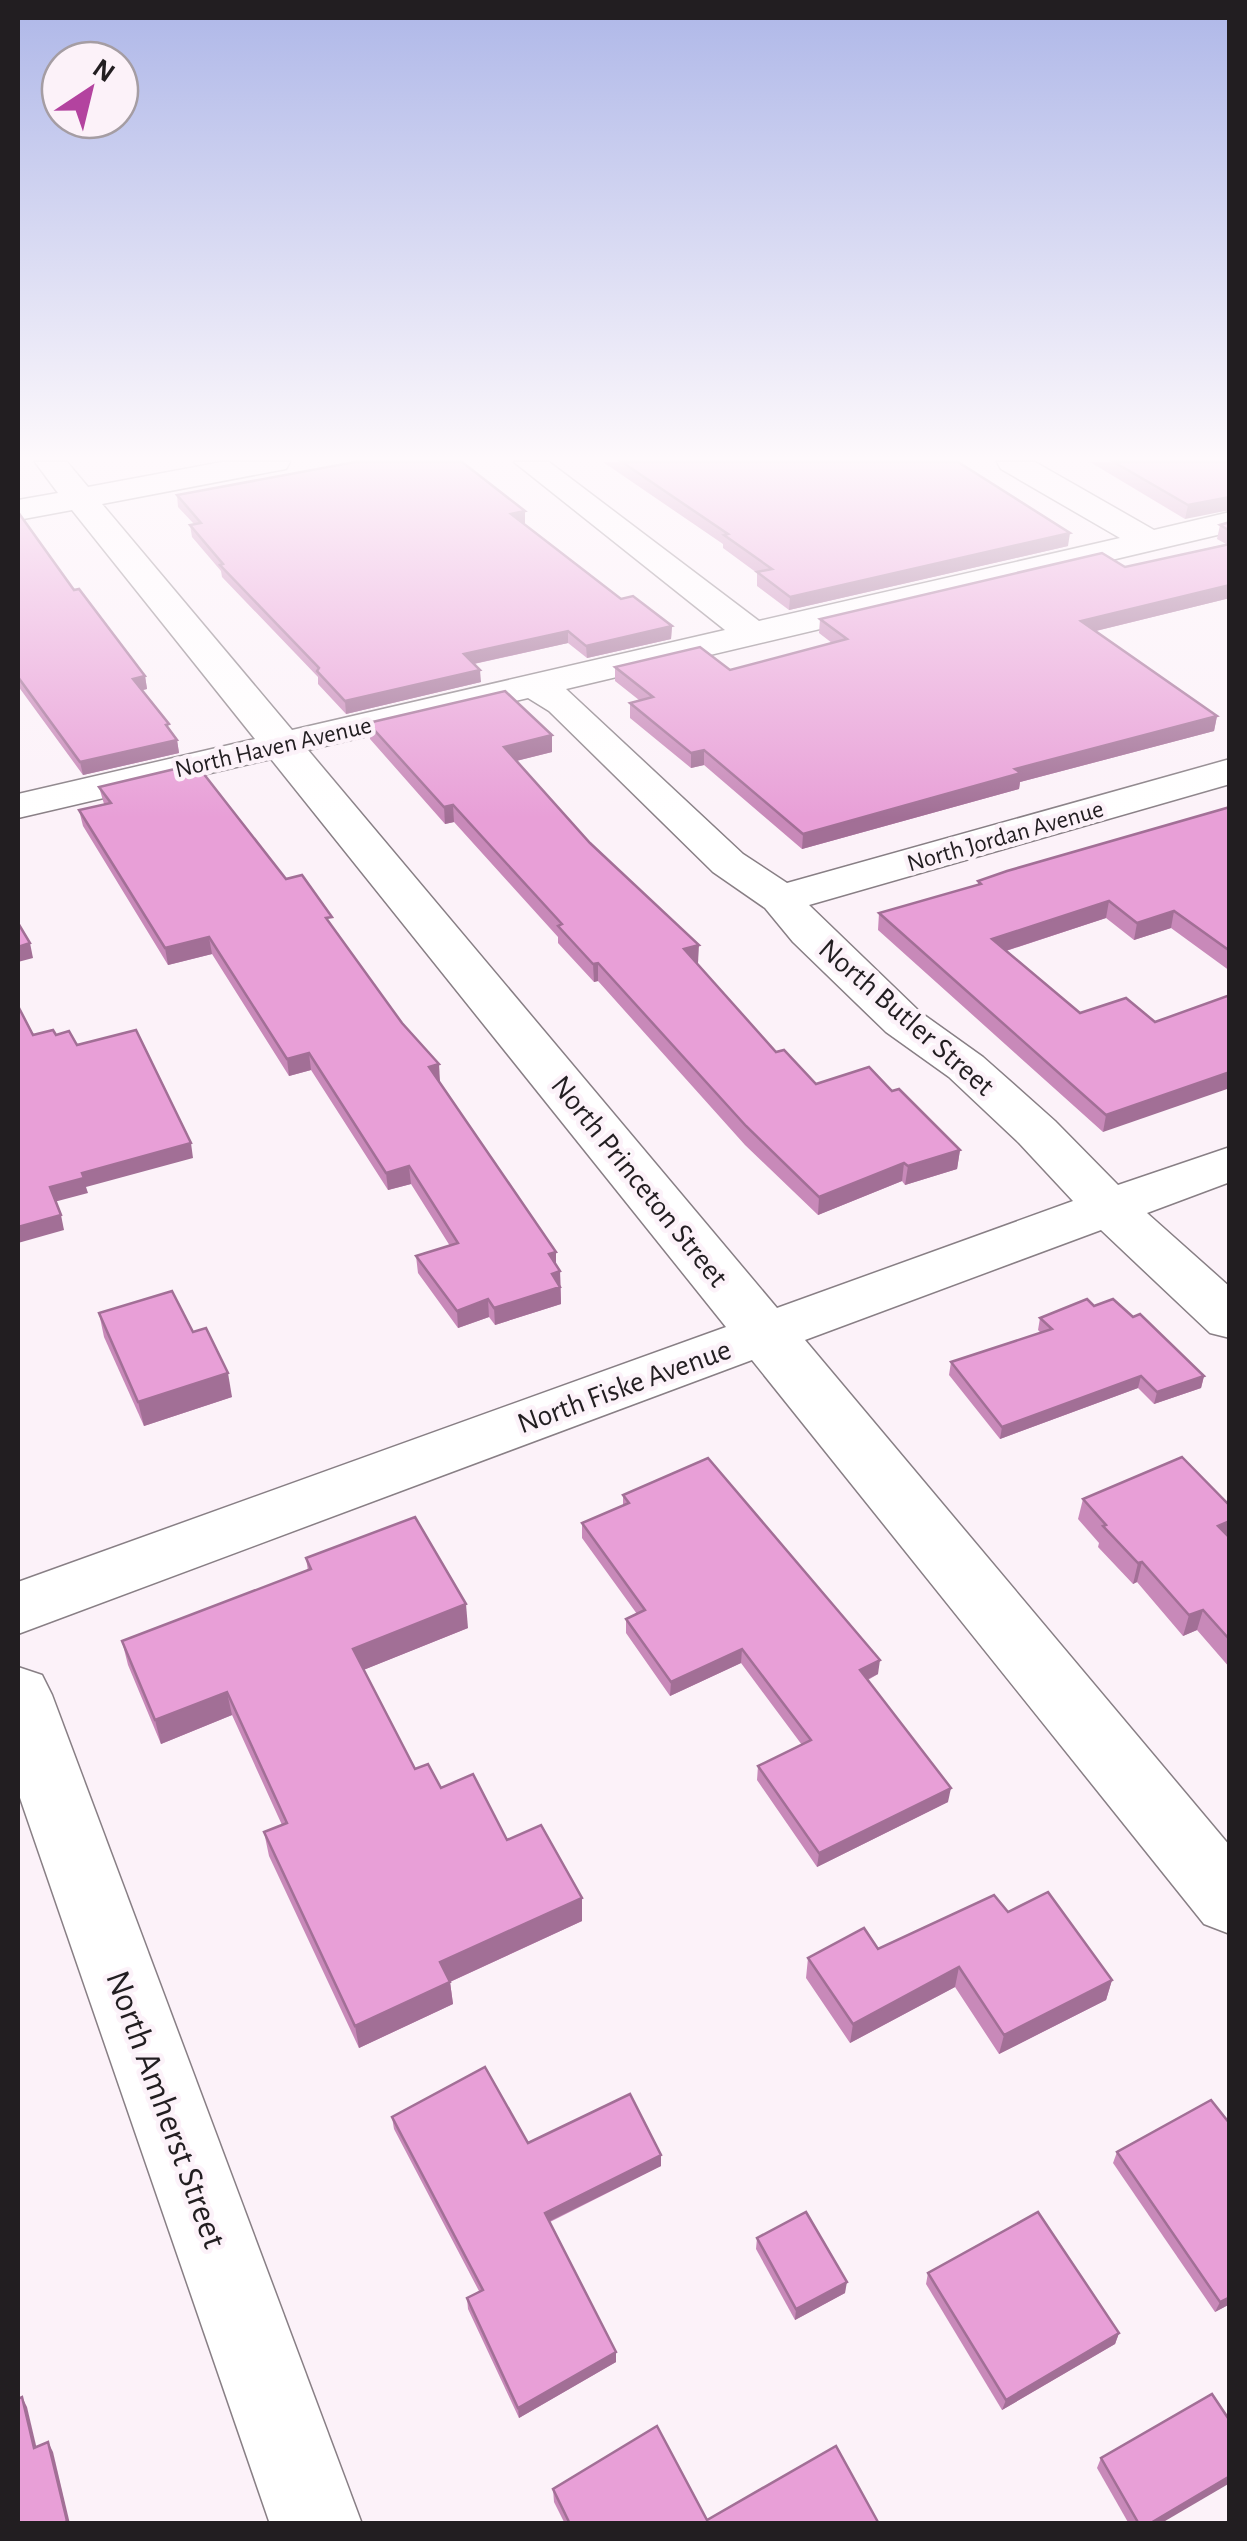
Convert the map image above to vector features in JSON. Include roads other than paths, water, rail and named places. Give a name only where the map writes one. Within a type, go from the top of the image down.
[{"type":"street","name":"North Princeton Street","points":[[147,581],[1230,1901]]},
{"type":"street","points":[[683,581],[753,634]]},
{"type":"street","name":"North Haven Avenue","points":[[18,806],[980,581]]},
{"type":"street","name":"North Butler Street","points":[[534,685],[563,703],[728,863],[781,899],[809,932],[903,1022],[966,1067],[1108,1207],[1230,1319]]},
{"type":"street","name":"North Jordan Avenue","points":[[781,899],[1230,770]]},
{"type":"street","name":"North Fiske Avenue","points":[[18,1608],[1230,1162]]},
{"type":"street","name":"North Amherst Street","points":[[18,1694],[316,2524]]}]
